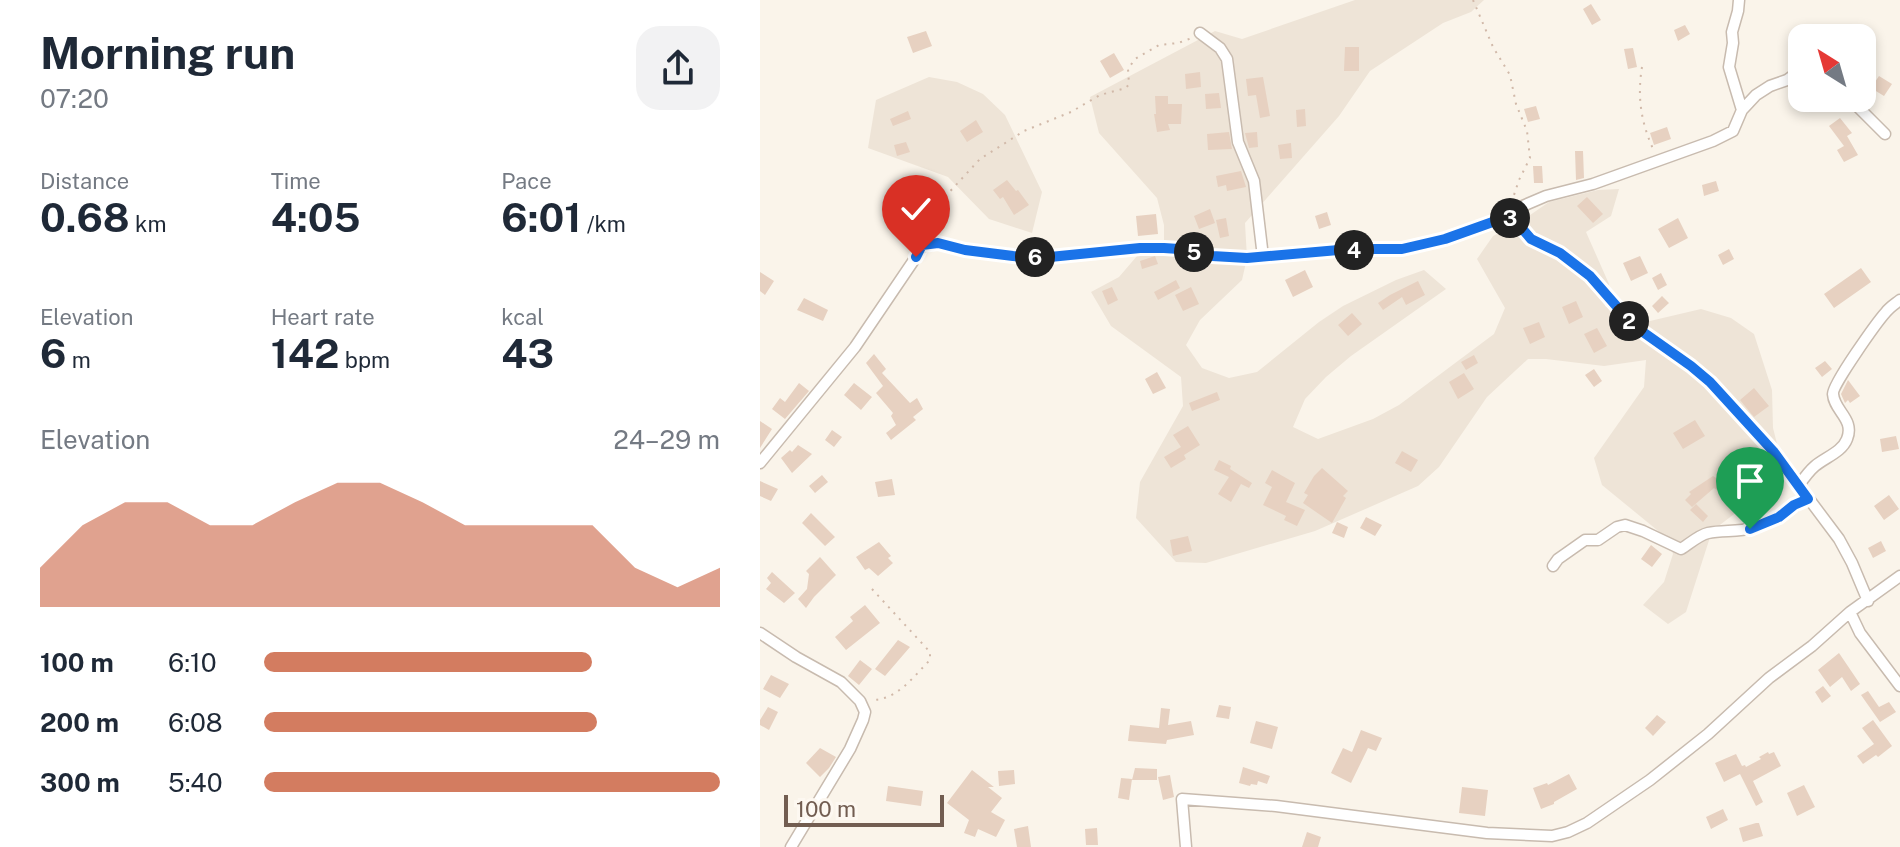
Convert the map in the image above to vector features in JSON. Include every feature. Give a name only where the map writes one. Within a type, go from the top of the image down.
[{"type":"street","points":[[1739,0],[1729,67],[1742,110]]},
{"type":"street","points":[[1200,33],[1220,48],[1227,59],[1238,142],[1254,181],[1263,257]]},
{"type":"street","points":[[760,463],[855,347],[922,245],[938,243],[965,250],[1040,258],[1140,248],[1179,249],[1212,256],[1263,257],[1350,249],[1402,249],[1445,239],[1501,219],[1546,196],[1593,184],[1713,141],[1733,131],[1742,110],[1756,95],[1788,79]]},
{"type":"street","points":[[1863,112],[1885,134]]},
{"type":"street","points":[[1515,213],[1531,239],[1560,253],[1590,276],[1633,325],[1710,382],[1773,451],[1839,539],[1868,601]]},
{"type":"street","points":[[1799,485],[1813,468],[1844,446],[1850,428],[1832,391],[1860,345],[1886,311],[1900,300]]},
{"type":"street","points":[[1553,566],[1585,540],[1598,540],[1617,527],[1625,525],[1643,531],[1681,549],[1706,533],[1761,525],[1808,499]]},
{"type":"street","points":[[1186,847],[1182,799],[1276,806],[1487,833],[1552,836],[1568,832],[1587,823],[1650,780],[1708,734],[1769,678],[1900,576]]},
{"type":"street","points":[[1850,612],[1860,633],[1900,686]]},
{"type":"street","points":[[760,633],[841,682],[860,701],[865,712],[850,749],[791,847]]},
{"type":"path","points":[[1473,0],[1493,47],[1510,75],[1516,104],[1527,131],[1530,158],[1514,195],[1515,213]]},
{"type":"path","points":[[922,245],[942,200],[980,159],[1024,131],[1071,112],[1100,95],[1126,88],[1129,84],[1128,69],[1135,59],[1159,45],[1178,43],[1200,33]]},
{"type":"path","points":[[1642,67],[1639,102],[1646,135],[1658,160]]},
{"type":"path","points":[[860,701],[883,700],[893,696],[931,657],[930,652],[872,589]]},
{"type":"shaded area","points":[[1355,0],[1484,0],[1471,12],[1443,23],[1370,71],[1339,116],[1245,223],[1247,258],[1242,280],[1200,320],[1186,345],[1202,368],[1229,378],[1257,372],[1343,306],[1424,270],[1446,289],[1351,356],[1305,399],[1293,427],[1318,439],[1373,419],[1399,405],[1494,334],[1505,308],[1477,259],[1493,236],[1549,202],[1598,190],[1619,189],[1611,216],[1586,232],[1609,284],[1605,306],[1633,325],[1701,309],[1731,318],[1754,334],[1772,390],[1773,428],[1785,475],[1712,531],[1686,612],[1668,624],[1643,605],[1664,582],[1673,554],[1668,539],[1602,485],[1594,458],[1644,387],[1646,360],[1604,366],[1528,359],[1487,397],[1439,467],[1418,486],[1315,531],[1206,563],[1176,562],[1136,518],[1140,482],[1183,406],[1181,377],[1111,326],[1091,292],[1119,277],[1137,256],[1164,248],[1164,225],[1157,198],[1099,133],[1090,97],[1215,31],[1242,39]]},
{"type":"shaded area","points":[[929,77],[957,82],[983,94],[1005,115],[1042,192],[1032,233],[989,219],[948,177],[868,148],[876,100]]},
{"type":"building","points":[[1591,4],[1601,20],[1592,25],[1583,9]]},
{"type":"building","points":[[1685,25],[1690,34],[1678,41],[1674,30]]},
{"type":"building","points":[[926,31],[932,46],[913,53],[907,37]]},
{"type":"building","points":[[1345,47],[1359,47],[1359,71],[1344,71]]},
{"type":"building","points":[[1633,48],[1637,67],[1628,69],[1624,49]]},
{"type":"building","points":[[1114,53],[1124,70],[1110,78],[1100,61]]},
{"type":"building","points":[[1200,72],[1201,87],[1186,89],[1185,74]]},
{"type":"building","points":[[1879,76],[1892,84],[1884,96],[1876,91]]},
{"type":"building","points":[[1263,77],[1270,116],[1260,118],[1256,95],[1248,96],[1246,79]]},
{"type":"building","points":[[1219,93],[1221,108],[1206,109],[1205,94]]},
{"type":"building","points":[[1155,96],[1168,96],[1168,104],[1182,104],[1181,124],[1168,124],[1170,130],[1157,132]]},
{"type":"building","points":[[1536,106],[1540,119],[1528,122],[1524,109]]},
{"type":"building","points":[[1305,109],[1306,126],[1297,127],[1296,110]]},
{"type":"building","points":[[908,111],[911,119],[893,126],[890,119]]},
{"type":"building","points":[[1840,118],[1852,133],[1847,136],[1858,155],[1844,162],[1837,150],[1844,146],[1829,126]]},
{"type":"building","points":[[976,120],[983,132],[967,142],[960,131]]},
{"type":"building","points":[[1667,127],[1671,139],[1654,145],[1650,133]]},
{"type":"building","points":[[1229,132],[1232,149],[1208,150],[1207,134]]},
{"type":"building","points":[[1257,132],[1258,147],[1249,148],[1245,133]]},
{"type":"building","points":[[906,142],[910,152],[897,156],[894,145]]},
{"type":"building","points":[[1291,143],[1292,158],[1280,159],[1278,145]]},
{"type":"building","points":[[1575,151],[1583,151],[1584,178],[1576,180]]},
{"type":"building","points":[[1533,166],[1542,166],[1543,183],[1534,183]]},
{"type":"building","points":[[1241,171],[1246,187],[1227,191],[1226,185],[1218,187],[1216,176]]},
{"type":"building","points":[[1007,180],[1029,205],[1014,215],[1003,197],[1000,199],[993,190]]},
{"type":"building","points":[[1716,181],[1719,191],[1704,196],[1702,185]]},
{"type":"building","points":[[1587,197],[1603,214],[1593,223],[1577,206]]},
{"type":"building","points":[[1210,209],[1215,223],[1199,229],[1194,216]]},
{"type":"building","points":[[1327,212],[1331,225],[1319,229],[1315,216]]},
{"type":"building","points":[[1156,214],[1158,234],[1138,236],[1136,216]]},
{"type":"building","points":[[1226,218],[1229,236],[1220,238],[1216,220]]},
{"type":"building","points":[[1678,218],[1688,238],[1669,248],[1658,229]]},
{"type":"building","points":[[1729,249],[1734,259],[1723,265],[1718,255]]},
{"type":"building","points":[[1155,256],[1158,264],[1142,269],[1140,261]]},
{"type":"building","points":[[1640,256],[1648,273],[1631,281],[1623,263]]},
{"type":"building","points":[[1861,268],[1871,282],[1834,308],[1824,294]]},
{"type":"building","points":[[1305,270],[1313,287],[1293,297],[1285,280]]},
{"type":"building","points":[[760,272],[774,281],[765,295],[760,291]]},
{"type":"building","points":[[1661,273],[1667,285],[1658,290],[1652,278]]},
{"type":"building","points":[[1176,280],[1180,288],[1158,300],[1154,292]]},
{"type":"building","points":[[1418,281],[1425,295],[1406,305],[1402,297],[1383,310],[1378,303],[1390,295]]},
{"type":"building","points":[[1112,287],[1118,300],[1108,305],[1102,291]]},
{"type":"building","points":[[1191,287],[1199,304],[1183,311],[1175,295]]},
{"type":"building","points":[[1662,296],[1669,303],[1658,313],[1652,306]]},
{"type":"building","points":[[804,298],[828,310],[823,321],[797,310]]},
{"type":"building","points":[[1576,301],[1583,317],[1569,324],[1562,307]]},
{"type":"building","points":[[1352,313],[1362,324],[1348,336],[1338,325]]},
{"type":"building","points":[[1539,322],[1545,337],[1530,344],[1523,328]]},
{"type":"building","points":[[1597,328],[1607,346],[1594,353],[1584,334]]},
{"type":"building","points":[[874,354],[886,369],[882,373],[910,403],[917,398],[923,409],[913,417],[916,420],[891,440],[886,433],[896,425],[891,416],[893,413],[876,393],[883,386],[866,363]]},
{"type":"building","points":[[1474,355],[1478,363],[1466,370],[1461,362]]},
{"type":"building","points":[[1825,361],[1832,369],[1822,377],[1815,368]]},
{"type":"building","points":[[1594,369],[1602,381],[1594,387],[1585,375]]},
{"type":"building","points":[[1157,372],[1166,388],[1153,394],[1145,379]]},
{"type":"building","points":[[1464,373],[1474,389],[1458,399],[1449,382]]},
{"type":"building","points":[[1848,380],[1860,396],[1845,403],[1841,394]]},
{"type":"building","points":[[799,383],[809,391],[785,419],[772,409],[780,398],[785,402]]},
{"type":"building","points":[[854,383],[872,397],[861,410],[844,395]]},
{"type":"building","points":[[1754,388],[1769,406],[1754,417],[1740,400]]},
{"type":"building","points":[[1217,392],[1220,400],[1192,411],[1189,403]]},
{"type":"building","points":[[1695,420],[1705,436],[1683,449],[1673,433]]},
{"type":"building","points":[[760,421],[772,429],[760,448]]},
{"type":"building","points":[[1188,426],[1200,445],[1171,468],[1164,457],[1181,447],[1173,435]]},
{"type":"building","points":[[832,430],[842,437],[834,447],[825,440]]},
{"type":"building","points":[[1896,436],[1899,449],[1882,452],[1880,439]]},
{"type":"building","points":[[798,445],[812,454],[792,473],[781,458]]},
{"type":"building","points":[[1402,451],[1418,460],[1411,472],[1395,463]]},
{"type":"building","points":[[1219,460],[1252,483],[1249,488],[1241,484],[1231,502],[1218,494],[1229,477],[1214,470]]},
{"type":"building","points":[[1731,462],[1736,469],[1724,476],[1720,469]]},
{"type":"building","points":[[1322,468],[1348,491],[1332,523],[1303,503],[1308,495],[1304,493]]},
{"type":"building","points":[[1272,470],[1295,483],[1286,502],[1305,510],[1297,526],[1284,520],[1286,516],[1263,505],[1272,487],[1265,483]]},
{"type":"building","points":[[822,475],[828,482],[815,493],[809,486]]},
{"type":"building","points":[[1713,476],[1739,493],[1733,501],[1714,488],[1692,507],[1685,500],[1691,494],[1689,492]]},
{"type":"building","points":[[892,479],[895,495],[878,497],[875,482]]},
{"type":"building","points":[[760,481],[778,489],[771,501],[760,496]]},
{"type":"building","points":[[1889,495],[1899,509],[1884,520],[1874,506]]},
{"type":"building","points":[[1696,504],[1708,516],[1703,522],[1690,510]]},
{"type":"building","points":[[811,513],[835,537],[825,546],[802,523]]},
{"type":"building","points":[[1366,517],[1382,525],[1375,536],[1360,528]]},
{"type":"building","points":[[1337,522],[1348,527],[1344,538],[1332,533]]},
{"type":"building","points":[[1188,536],[1192,551],[1173,556],[1170,540]]},
{"type":"building","points":[[1881,541],[1886,551],[1873,558],[1868,548]]},
{"type":"building","points":[[879,542],[893,563],[878,576],[869,568],[865,570],[856,557]]},
{"type":"building","points":[[1651,545],[1662,554],[1652,567],[1641,559]]},
{"type":"building","points":[[820,557],[836,575],[806,608],[798,599],[807,589],[809,574],[806,571]]},
{"type":"building","points":[[772,572],[795,593],[784,603],[766,589],[771,583],[767,578]]},
{"type":"building","points":[[865,605],[880,623],[846,650],[835,637],[853,621],[850,617]]},
{"type":"building","points":[[898,640],[910,647],[885,676],[875,669]]},
{"type":"building","points":[[1839,653],[1860,684],[1851,691],[1842,677],[1830,687],[1818,670]]},
{"type":"building","points":[[860,660],[872,669],[859,685],[848,676]]},
{"type":"building","points":[[771,675],[789,684],[780,698],[763,689]]},
{"type":"building","points":[[1823,686],[1831,696],[1822,703],[1815,692]]},
{"type":"building","points":[[1868,691],[1879,707],[1889,702],[1896,712],[1880,722],[1861,695]]},
{"type":"building","points":[[1219,705],[1231,707],[1229,719],[1216,717]]},
{"type":"building","points":[[768,707],[778,712],[769,730],[760,725]]},
{"type":"building","points":[[1161,708],[1170,709],[1168,725],[1191,721],[1194,735],[1167,740],[1166,744],[1128,741],[1130,725],[1159,728]]},
{"type":"building","points":[[1657,715],[1666,722],[1653,736],[1645,728]]},
{"type":"building","points":[[1873,720],[1892,746],[1863,764],[1857,756],[1874,744],[1862,728]]},
{"type":"building","points":[[1256,721],[1278,727],[1272,749],[1250,743]]},
{"type":"building","points":[[1361,730],[1382,738],[1376,751],[1368,748],[1351,783],[1331,773],[1343,748],[1352,752]]},
{"type":"building","points":[[820,748],[836,757],[820,777],[806,763]]},
{"type":"building","points":[[1768,752],[1774,752],[1781,766],[1753,781],[1763,802],[1756,806],[1740,774],[1724,782],[1715,763],[1736,754],[1742,766],[1746,767]]},
{"type":"building","points":[[1243,767],[1270,776],[1267,784],[1258,781],[1257,785],[1250,786],[1239,783]]},
{"type":"building","points":[[1135,768],[1157,769],[1157,780],[1132,780]]},
{"type":"building","points":[[972,770],[994,787],[988,787],[1002,798],[991,812],[1005,820],[996,837],[978,829],[975,837],[964,833],[969,820],[947,803]]},
{"type":"building","points":[[1014,770],[1015,784],[999,786],[998,771]]},
{"type":"building","points":[[1569,774],[1577,789],[1541,809],[1533,788],[1548,785]]},
{"type":"building","points":[[1170,775],[1174,797],[1163,800],[1158,777]]},
{"type":"building","points":[[1121,778],[1132,779],[1129,800],[1118,798]]},
{"type":"building","points":[[1804,785],[1815,807],[1797,816],[1787,793]]},
{"type":"building","points":[[888,786],[923,791],[921,806],[886,801]]},
{"type":"building","points":[[1462,787],[1488,790],[1485,816],[1459,813]]},
{"type":"building","points":[[1723,809],[1728,820],[1711,829],[1706,817]]},
{"type":"building","points":[[1759,823],[1763,836],[1743,842],[1739,828]]},
{"type":"building","points":[[1028,826],[1031,847],[1017,847],[1014,829]]},
{"type":"building","points":[[1097,828],[1098,845],[1086,845],[1085,829]]},
{"type":"building","points":[[1307,832],[1321,837],[1318,847],[1302,847]]},
{"type":"route","points":[[916,257],[922,245],[938,243],[965,250],[1040,258],[1140,248],[1179,249],[1212,256],[1247,258],[1350,249],[1402,249],[1513,218],[1531,239],[1560,253],[1590,276],[1633,325],[1710,382],[1773,451],[1799,485],[1808,499],[1779,517],[1750,529]]}]
